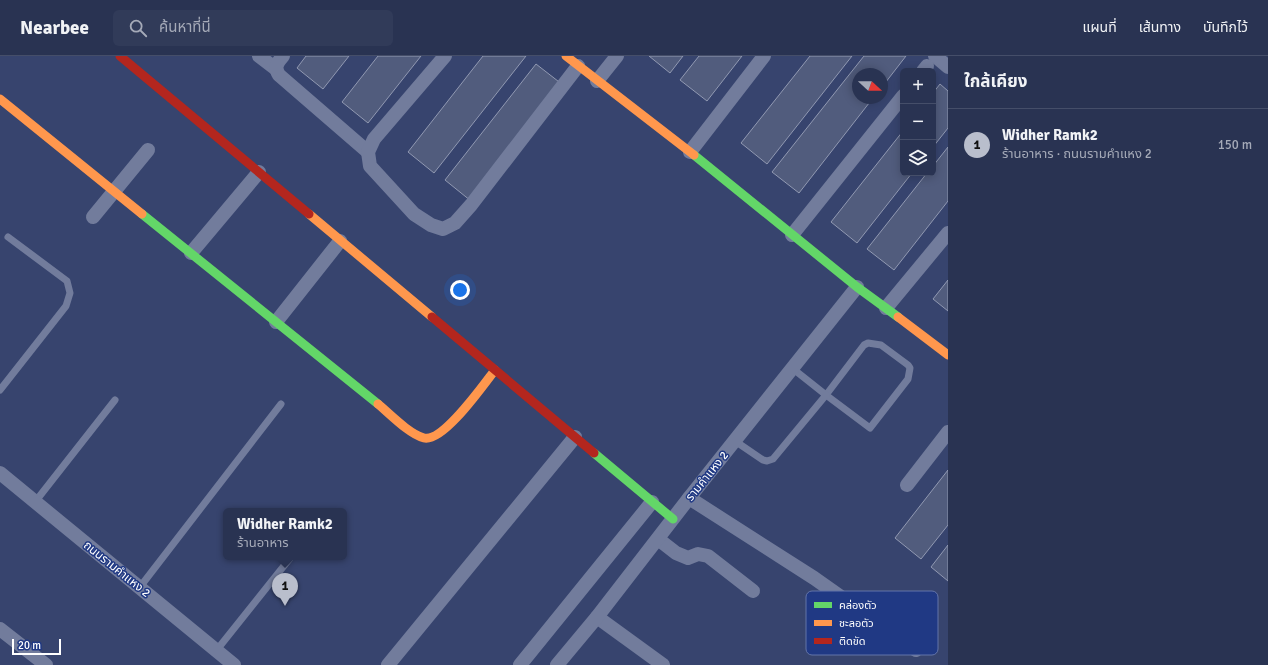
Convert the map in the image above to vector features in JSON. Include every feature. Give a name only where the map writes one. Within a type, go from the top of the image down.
[{"type":"street","points":[[120,56],[673,519]]},
{"type":"street","points":[[259,56],[276,69],[279,75],[368,152]]},
{"type":"street","points":[[276,69],[276,64],[282,56]]},
{"type":"street","points":[[445,56],[374,139],[368,152],[370,166],[414,214],[431,225],[443,229],[455,223],[471,205],[578,66]]},
{"type":"street","points":[[566,56],[690,152],[857,287],[948,355]]},
{"type":"street","points":[[597,81],[617,56]]},
{"type":"street","points":[[690,152],[764,56]]},
{"type":"street","points":[[928,64],[948,67]]},
{"type":"street","points":[[0,99],[409,429],[424,438],[433,438],[448,428],[495,370]]},
{"type":"street","points":[[792,235],[900,100]]},
{"type":"street","points":[[93,217],[148,150]]},
{"type":"street","points":[[191,253],[259,172]]},
{"type":"street","points":[[886,308],[948,233]]},
{"type":"street","points":[[276,322],[340,241]]},
{"type":"street","name":"รามคำแหง 2","points":[[557,665],[597,617],[689,498],[857,287]]},
{"type":"street","points":[[907,485],[948,432]]},
{"type":"street","points":[[388,665],[575,437]]},
{"type":"street","name":"ถนนรามคำแหง 2","points":[[0,473],[234,665]]},
{"type":"street","points":[[689,498],[832,591]]},
{"type":"street","points":[[520,665],[652,502]]},
{"type":"street","points":[[658,539],[676,553],[688,558],[698,554],[708,556],[753,590]]},
{"type":"street","points":[[597,617],[663,665]]},
{"type":"street","points":[[0,629],[46,665]]},
{"type":"lane","points":[[0,390],[66,306],[70,292],[66,281],[8,237]]},
{"type":"lane","points":[[735,441],[763,460],[767,461],[773,459],[826,395],[864,345],[868,343],[881,345],[910,368],[908,379],[870,428],[826,395],[792,368]]},
{"type":"lane","points":[[35,502],[115,400]]},
{"type":"lane","points":[[140,587],[280,404]]},
{"type":"lane","points":[[216,651],[289,560]]},
{"type":"building","points":[[306,56],[349,56],[323,89],[297,68]]},
{"type":"building","points":[[378,56],[421,56],[368,123],[342,102]]},
{"type":"building","points":[[483,56],[526,56],[434,173],[408,152]]},
{"type":"building","points":[[649,56],[683,56],[670,73]]},
{"type":"building","points":[[699,56],[742,56],[707,101],[680,80]]},
{"type":"building","points":[[810,56],[852,56],[767,164],[741,143]]},
{"type":"building","points":[[864,56],[906,56],[888,79],[888,68],[854,68]]},
{"type":"building","points":[[536,64],[563,85],[471,201],[445,180]]},
{"type":"building","points":[[852,71],[852,104],[868,104],[799,193],[772,172]]},
{"type":"building","points":[[940,84],[948,91],[948,128],[936,143],[936,104],[936,89]]},
{"type":"building","points":[[900,135],[900,176],[910,176],[857,243],[831,222]]},
{"type":"building","points":[[948,147],[948,201],[894,270],[867,249],[925,176],[936,176],[936,162]]},
{"type":"building","points":[[948,280],[948,311],[933,299]]},
{"type":"building","points":[[948,470],[948,525],[921,559],[895,538]]},
{"type":"building","points":[[948,545],[948,581],[931,567]]},
{"type":"traffic: fast","points":[[694,155],[857,287],[898,317]]},
{"type":"traffic: fast","points":[[142,214],[378,404]]},
{"type":"traffic: fast","points":[[594,453],[673,519]]},
{"type":"traffic: slow","points":[[566,56],[694,155]]},
{"type":"traffic: slow","points":[[0,99],[142,214]]},
{"type":"traffic: slow","points":[[309,214],[432,317]]},
{"type":"traffic: slow","points":[[898,317],[948,355]]},
{"type":"traffic: slow","points":[[378,404],[418,436],[424,438],[432,437],[452,422],[473,399],[495,370]]},
{"type":"traffic: jam","points":[[120,56],[309,214]]},
{"type":"traffic: jam","points":[[432,317],[594,453]]},
{"type":"place","name":"Widher Ramk2","points":[[285,606]]}]
